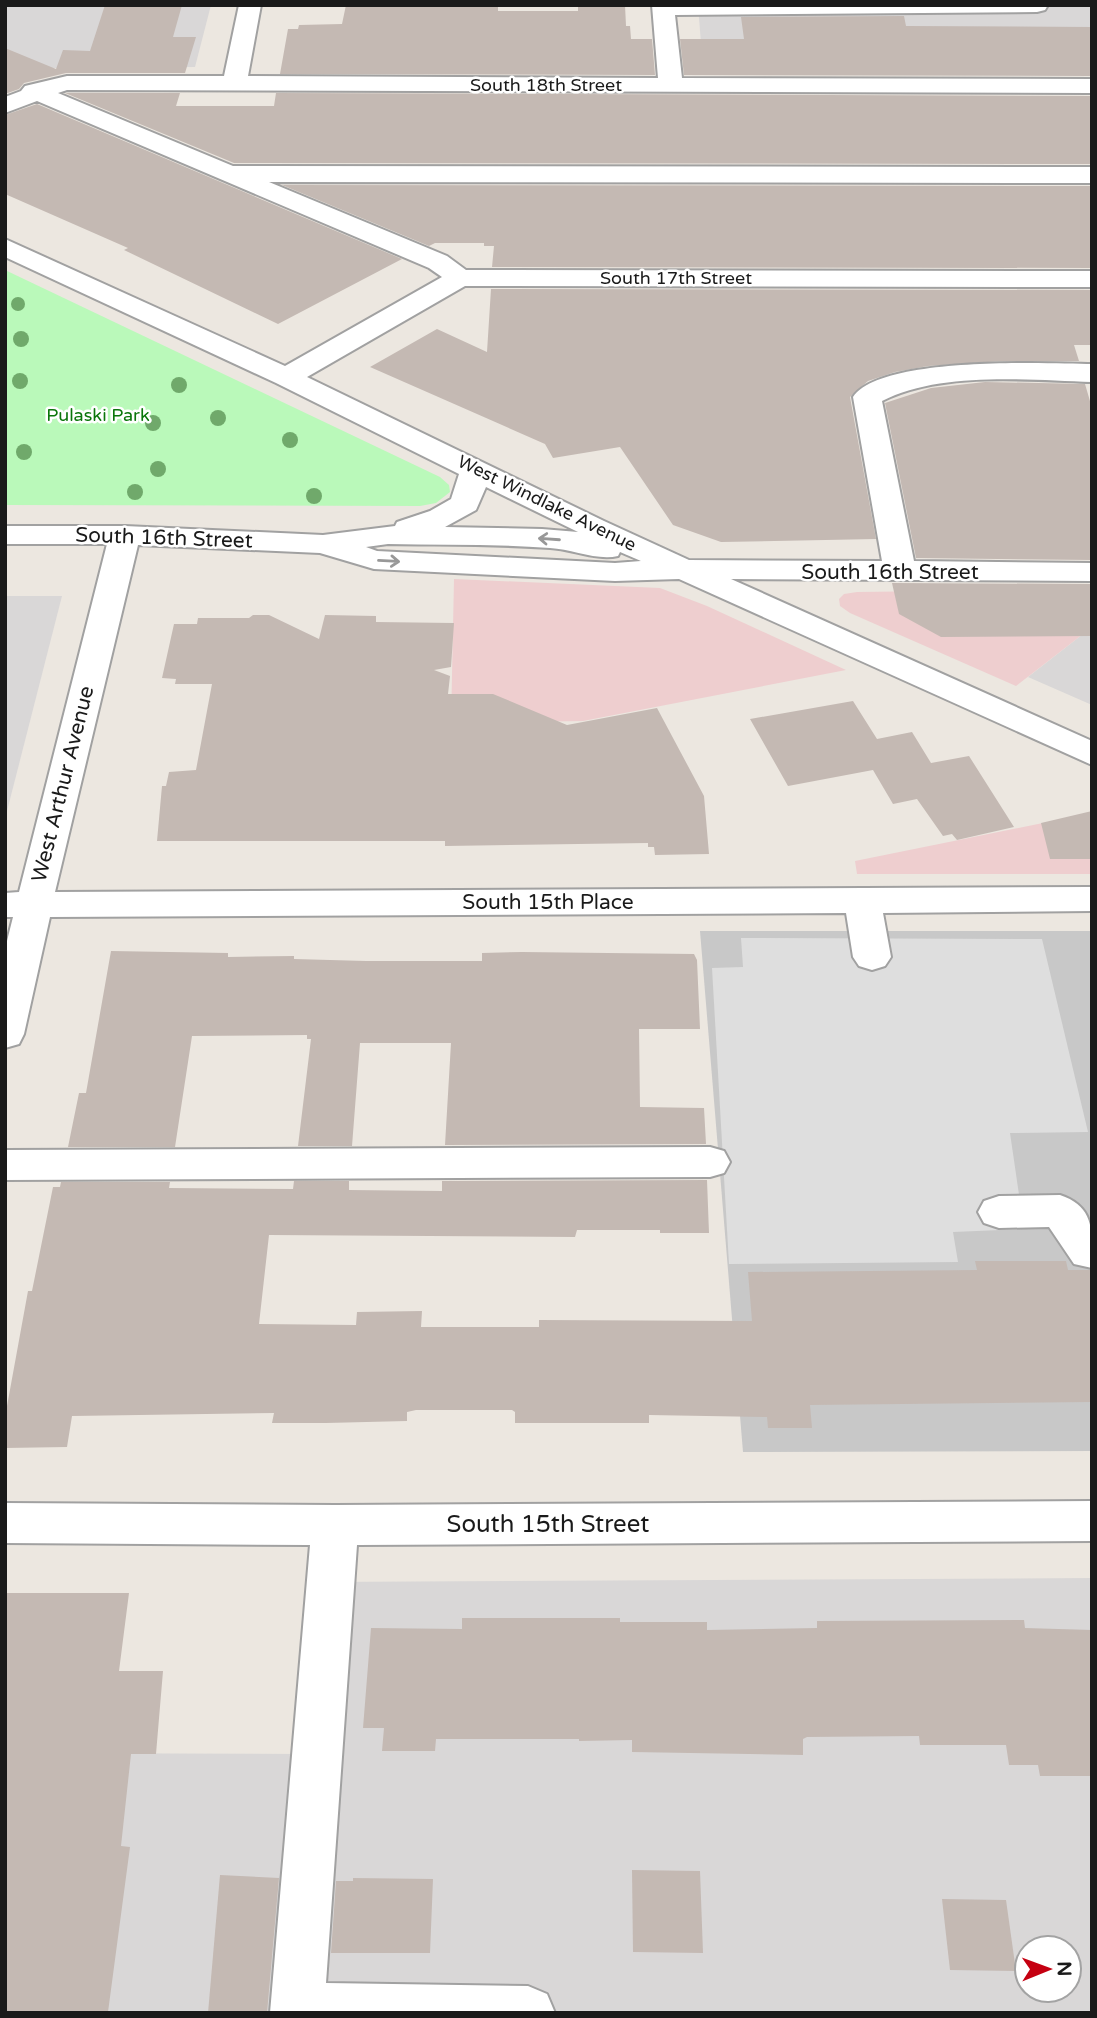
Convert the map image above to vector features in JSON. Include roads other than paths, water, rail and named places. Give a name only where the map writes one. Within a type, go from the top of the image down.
[{"type":"street","points":[[234,85],[250,5]]},
{"type":"street","points":[[671,85],[663,7],[1037,5]]},
{"type":"street","points":[[5,79],[438,262],[460,278]]},
{"type":"street","name":"South 18th Street","points":[[5,106],[36,92],[67,83],[1092,86]]},
{"type":"street","points":[[227,174],[1092,175]]},
{"type":"street","name":"West Windlake Avenue","points":[[5,247],[286,377],[593,528],[1092,754]]},
{"type":"street","name":"South 17th Street","points":[[286,377],[460,278],[1092,279]]},
{"type":"street","points":[[900,572],[867,397],[881,387],[956,374],[1092,373]]},
{"type":"street","points":[[388,535],[421,526],[454,512],[465,503],[476,469]]},
{"type":"street","name":"South 16th Street","points":[[5,535],[125,535],[323,544],[388,535],[571,541],[687,569]]},
{"type":"street","name":"West Arthur Avenue","points":[[5,1034],[20,905],[125,535]]},
{"type":"street","name":"South 16th Street","points":[[323,544],[374,560],[615,572],[687,569],[1092,572]]},
{"type":"street","name":"South 15th Place","points":[[20,905],[1092,899]]},
{"type":"street","points":[[862,900],[872,957]]},
{"type":"street","points":[[5,1166],[710,1162]]},
{"type":"street","points":[[999,1212],[1060,1211],[1089,1252],[1092,1252]]},
{"type":"street","name":"South 15th Street","points":[[5,1523],[335,1525],[1092,1521]]},
{"type":"street","points":[[335,1525],[297,2011],[528,2013]]},
{"type":"park label","name":"Pulaski Park","points":[[98,415]]}]
